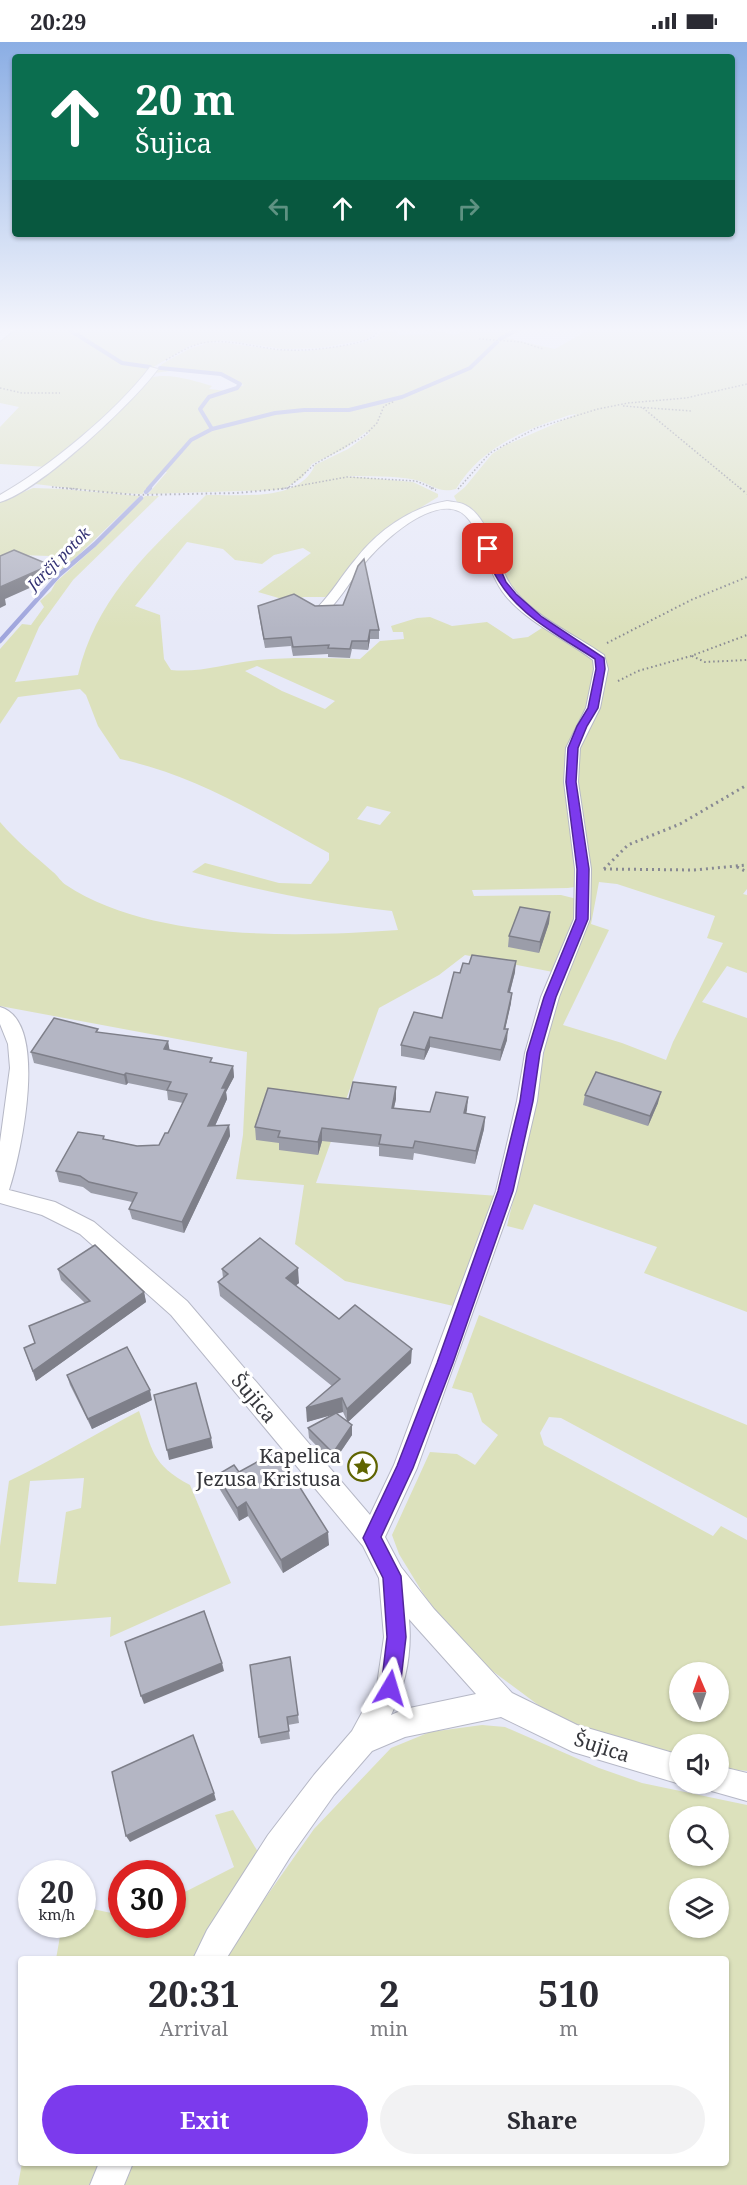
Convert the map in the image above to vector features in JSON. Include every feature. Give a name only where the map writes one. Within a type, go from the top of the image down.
[{"type":"street","points":[[0,499],[24,486],[52,466],[93,429]]},
{"type":"street","points":[[322,610],[337,596],[358,561],[374,546],[424,509],[449,503],[459,505],[470,512],[484,535],[492,563],[513,596],[539,619],[599,658],[601,669],[593,708],[573,748],[571,782],[583,869],[582,919],[550,997],[534,1053],[527,1101],[506,1191],[405,1468],[372,1538]]},
{"type":"street","points":[[0,1013],[8,1018],[19,1042],[17,1106],[0,1188]]},
{"type":"street","name":"Šujica","points":[[0,1195],[48,1208],[87,1228],[179,1308],[372,1538],[392,1576],[425,1618],[502,1703],[573,1738],[669,1767]]},
{"type":"street","points":[[210,1956],[279,1846],[324,1785],[362,1740],[390,1688],[397,1637],[392,1576]]},
{"type":"street","points":[[362,1740],[405,1723],[502,1703]]},
{"type":"street","points":[[729,1783],[747,1787]]},
{"type":"street","points":[[107,2185],[115,2166]]},
{"type":"path","points":[[286,489],[306,475],[313,465],[344,450],[371,429]]},
{"type":"path","points":[[453,492],[490,453],[507,442],[539,429]]},
{"type":"path","points":[[668,429],[747,494]]},
{"type":"path","points":[[24,486],[136,495],[286,489],[327,479],[347,477],[417,481],[429,487]]},
{"type":"path","points":[[599,658],[599,650],[618,636],[691,600],[747,577]]},
{"type":"path","points":[[595,696],[638,671],[691,656],[747,635]]},
{"type":"path","points":[[691,656],[705,662],[747,660]]},
{"type":"path","points":[[604,869],[628,845],[680,824],[747,785]]},
{"type":"path","points":[[583,869],[668,872],[747,865]]},
{"type":"path","points":[[736,867],[747,872]]},
{"type":"green space","points":[[0,429],[90,429],[47,467],[0,464]]},
{"type":"green space","points":[[93,429],[531,429],[487,454],[475,464],[456,489],[440,489],[416,480],[399,477],[345,476],[413,482],[438,494],[438,497],[410,514],[371,545],[347,570],[335,594],[289,601],[258,592],[311,553],[303,548],[274,555],[262,564],[235,560],[223,549],[187,542],[135,606],[160,615],[164,659],[171,670],[204,669],[270,659],[360,659],[380,641],[404,639],[403,632],[393,632],[391,626],[417,618],[430,617],[452,626],[487,622],[513,639],[528,637],[545,626],[595,660],[594,691],[569,746],[578,882],[575,887],[568,888],[472,890],[474,896],[561,895],[577,899],[576,913],[553,972],[465,955],[439,975],[379,1008],[316,1183],[499,1196],[462,1308],[345,1281],[295,1244],[304,1185],[236,1179],[243,1135],[247,1052],[0,1006],[0,822],[66,885],[101,904],[140,917],[227,932],[316,934],[398,930],[392,911],[291,896],[192,872],[205,863],[279,883],[311,884],[329,860],[329,853],[228,798],[175,775],[120,759],[98,726],[86,695],[80,689],[18,697],[0,724],[0,649],[22,624],[31,625],[44,607],[40,601],[51,591],[56,582],[96,546],[145,496],[159,496],[73,580],[39,627],[15,682],[78,675],[98,621],[112,598],[146,555],[206,495],[267,494],[296,486],[307,477],[315,465],[348,449],[370,433],[366,432],[344,449],[312,464],[302,478],[285,488],[275,490],[148,494],[167,472],[162,471],[142,494],[111,493],[35,484],[34,482]],"holes":[[[257,666],[335,701],[325,709],[282,691],[245,671]],[[367,806],[391,812],[380,825],[357,819]]]},
{"type":"green space","points":[[543,429],[747,429],[747,889],[743,894],[747,895],[747,973],[727,966],[702,1002],[747,1018],[747,1312],[644,1273],[657,1247],[534,1204],[523,1230],[507,1226],[534,1113],[546,1041],[560,992],[585,924],[577,785],[579,749],[606,665],[543,620],[512,591],[493,550],[506,548],[492,546],[473,511],[457,502],[454,496],[465,487],[492,454],[504,446]],"holes":[[[599,882],[617,884],[715,916],[707,938],[723,943],[666,1060],[622,1043],[563,1025],[609,930],[591,924]]]},
{"type":"green space","points":[[33,488],[140,496],[63,570],[56,568],[50,556],[18,555],[0,558],[0,502]]},
{"type":"green space","points":[[479,1315],[747,1425],[747,1518],[561,1418],[549,1417],[540,1433],[544,1445],[713,1536],[721,1526],[747,1540],[747,1771],[729,1769],[729,1734],[669,1734],[669,1756],[628,1745],[541,1707],[468,1653],[424,1595],[399,1554],[392,1535],[430,1452],[457,1454],[475,1465],[498,1435],[482,1422],[472,1393],[452,1388]]},
{"type":"green space","points":[[139,1411],[151,1446],[160,1463],[190,1485],[231,1583],[110,1637],[111,1617],[0,1626],[0,1546],[9,1481]],"holes":[[[84,1478],[81,1508],[66,1512],[56,1584],[18,1582],[30,1481]]]},
{"type":"green space","points":[[482,1725],[505,1727],[599,1768],[642,1783],[669,1789],[669,1794],[694,1794],[747,1805],[747,2185],[124,2185],[133,2166],[729,2166],[729,1956],[228,1956],[237,1938],[314,1829],[391,1748],[430,1732]]},
{"type":"green space","points":[[233,1810],[258,1852],[232,1890],[195,1956],[57,1956],[60,1938],[96,1938],[96,1910],[108,1912],[108,1938],[186,1938],[186,1891],[234,1867],[215,1815]]},
{"type":"green space","points":[[21,2166],[98,2166],[89,2185],[18,2185]]},
{"type":"building","points":[[14,550],[50,565],[0,587],[0,556]]},
{"type":"building","points":[[364,559],[379,630],[370,630],[368,641],[352,641],[350,649],[328,648],[329,645],[293,647],[291,637],[264,639],[258,606],[294,594],[315,606],[343,605],[358,566]]},
{"type":"building","points":[[520,907],[550,912],[540,942],[509,936]]},
{"type":"building","points":[[472,955],[516,961],[508,992],[512,993],[504,1029],[508,1029],[501,1050],[430,1037],[425,1050],[401,1045],[414,1012],[442,1018],[454,972],[460,973],[463,963],[469,964]]},
{"type":"building","points":[[54,1018],[98,1029],[96,1032],[168,1041],[164,1049],[212,1058],[210,1062],[233,1066],[222,1088],[226,1088],[208,1126],[229,1125],[182,1222],[129,1209],[137,1193],[89,1182],[80,1176],[56,1171],[78,1132],[104,1136],[103,1139],[137,1146],[159,1145],[165,1133],[168,1133],[187,1094],[167,1090],[171,1082],[126,1073],[124,1075],[31,1052]]},
{"type":"building","points":[[596,1072],[661,1092],[650,1116],[585,1095]]},
{"type":"building","points":[[353,1082],[396,1087],[392,1108],[430,1112],[436,1092],[468,1097],[464,1113],[485,1117],[476,1151],[415,1141],[413,1148],[379,1144],[381,1135],[322,1128],[318,1142],[278,1137],[280,1131],[255,1127],[268,1088],[349,1099]]},
{"type":"building","points":[[260,1238],[298,1268],[286,1278],[339,1319],[355,1305],[412,1349],[347,1409],[342,1398],[306,1408],[340,1379],[218,1282],[228,1274],[222,1269]]},
{"type":"building","points":[[95,1245],[144,1292],[33,1371],[24,1348],[35,1343],[29,1326],[90,1301],[58,1269]]},
{"type":"building","points":[[127,1347],[150,1390],[88,1419],[67,1375]]},
{"type":"building","points":[[196,1383],[211,1438],[167,1450],[154,1395]]},
{"type":"building","points":[[336,1413],[352,1425],[333,1453],[308,1428]]},
{"type":"building","points":[[277,1451],[328,1532],[281,1560],[246,1502],[237,1508],[217,1475],[234,1465],[239,1472]]},
{"type":"building","points":[[204,1611],[222,1663],[141,1696],[125,1642]]},
{"type":"building","points":[[290,1657],[298,1715],[287,1717],[289,1731],[259,1737],[250,1665]]},
{"type":"building","points":[[193,1735],[214,1793],[126,1836],[112,1772]]},
{"type":"waterway","name":"Jarčji potok","points":[[148,489],[191,440],[212,429]]},
{"type":"waterway","name":"Jarčji potok","points":[[146,492],[150,488]]},
{"type":"waterway","name":"Jarčji potok","points":[[0,641],[59,575],[95,544],[141,498]]},
{"type":"place","name":"Kapelica Jezusa Kristusa","points":[[362,1467]]},
{"type":"route","points":[[390,1688],[397,1637],[392,1576],[372,1538],[405,1468],[472,1290],[506,1191],[527,1101],[534,1053],[550,997],[582,919],[583,869],[571,782],[573,748],[593,708],[601,669],[599,658],[539,619],[513,596],[502,582],[488,549]]}]
